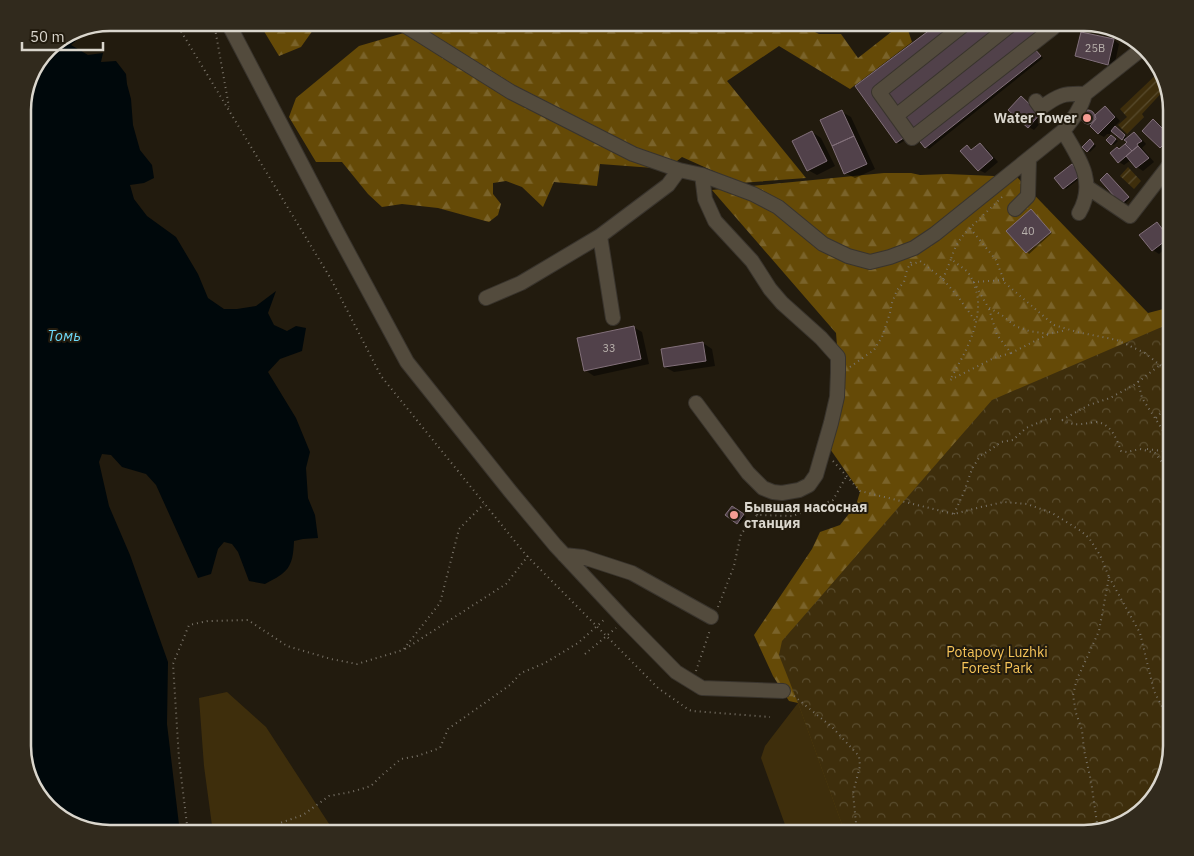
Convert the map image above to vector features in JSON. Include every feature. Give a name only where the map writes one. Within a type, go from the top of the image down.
[{"type":"street","points":[[233,31],[407,362],[510,492],[564,555],[676,672],[702,688],[783,691]]},
{"type":"street","points":[[426,31],[511,92],[633,154],[679,170],[702,175],[753,194],[778,207],[823,244],[848,256],[870,262],[914,248],[934,234],[1064,130],[1078,113],[1085,94],[1137,53]]},
{"type":"street","points":[[955,31],[879,92],[912,138],[1049,31]]},
{"type":"street","points":[[896,116],[1002,31]]},
{"type":"street","points":[[1036,101],[1041,108],[1057,97],[1085,94]]},
{"type":"street","points":[[1064,130],[1082,163],[1086,176],[1087,187],[1079,213]]},
{"type":"street","points":[[1015,209],[1028,196],[1029,159]]},
{"type":"street","points":[[486,298],[521,283],[600,236],[668,185],[679,170]]},
{"type":"street","points":[[1087,187],[1130,216],[1163,174]]},
{"type":"street","points":[[696,403],[748,473],[763,488],[782,493],[799,490],[809,486],[816,475],[837,397],[838,372],[838,358],[821,338],[782,303],[770,289],[752,261],[715,221],[705,199],[702,175]]},
{"type":"street","points":[[600,236],[613,318]]},
{"type":"street","points":[[564,555],[582,557],[632,574],[713,618]]},
{"type":"path","points":[[216,31],[229,109]]},
{"type":"path","points":[[943,279],[962,234],[1001,198]]},
{"type":"path","points":[[970,228],[996,260],[1005,283],[1054,325],[1117,340],[1145,353],[1163,367]]},
{"type":"path","points":[[838,372],[843,372],[874,350],[882,337],[897,290],[904,282],[914,248]]},
{"type":"path","points":[[951,259],[968,272],[988,307],[997,335],[1011,352]]},
{"type":"path","points":[[909,265],[920,261],[943,279],[976,322]]},
{"type":"path","points":[[974,282],[1004,280]]},
{"type":"path","points":[[974,282],[978,301],[976,322],[968,347],[950,380],[1049,334],[1070,330]]},
{"type":"path","points":[[988,307],[1015,326],[1029,332],[1049,334]]},
{"type":"path","points":[[1163,364],[1110,398],[1089,405],[1062,420],[1069,424],[1097,422],[1109,427],[1118,440],[1121,451],[1127,452],[1140,449],[1163,451]]},
{"type":"path","points":[[1138,381],[1142,398],[1163,429]]},
{"type":"path","points":[[1156,418],[1163,411]]},
{"type":"path","points":[[954,514],[972,469],[980,456],[1001,442],[1013,440],[1026,428],[1050,419]]},
{"type":"path","points":[[1140,449],[1155,453],[1163,463]]},
{"type":"path","points":[[823,450],[860,491],[954,514],[1004,502],[1027,504],[1052,513],[1081,531],[1089,538],[1100,555],[1108,577],[1140,633],[1154,690],[1163,707]]},
{"type":"path","points":[[757,515],[793,516],[833,500],[846,477]]},
{"type":"path","points":[[692,682],[713,618],[734,566],[740,534],[757,515],[773,492]]},
{"type":"path","points":[[403,650],[440,603],[460,529],[484,503]]},
{"type":"path","points":[[187,825],[179,759],[174,664],[188,625],[208,621],[248,620],[287,646],[330,659],[357,664],[403,650],[506,584],[528,556]]},
{"type":"path","points":[[1097,823],[1082,730],[1076,713],[1073,695],[1076,678],[1099,631],[1108,577]]},
{"type":"path","points":[[586,654],[621,615]]},
{"type":"path","points":[[278,825],[303,815],[329,796],[371,786],[401,759],[440,748],[448,729],[510,685],[521,673],[545,663],[621,615]]},
{"type":"path","points":[[783,691],[791,694],[833,728],[859,756],[860,766],[853,793],[857,825]]},
{"type":"green space","points":[[264,31],[312,31],[301,47],[279,56]]},
{"type":"green space","points":[[410,31],[813,31],[819,34],[841,34],[858,58],[892,31],[908,31],[912,42],[850,89],[779,46],[727,81],[806,178],[740,183],[682,157],[667,169],[600,164],[597,186],[554,182],[543,207],[522,187],[506,181],[493,183],[493,194],[501,204],[498,215],[489,222],[438,208],[402,204],[382,207],[368,194],[342,162],[316,162],[289,117],[296,98],[359,46]]},
{"type":"green space","points":[[1155,76],[1161,94],[1142,114],[1144,117],[1127,134],[1118,125],[1127,117],[1120,109]]},
{"type":"green space","points":[[1128,167],[1141,181],[1134,189],[1120,176]]},
{"type":"green space","name":"Potapovy Luzhki Forest Park","points":[[884,173],[1017,177],[1148,313],[1163,309],[1163,745],[1159,771],[1155,780],[1136,805],[1118,817],[1104,822],[1083,825],[842,825],[798,703],[789,701],[773,676],[754,635],[812,549],[820,532],[840,525],[856,505],[860,492],[828,446],[842,408],[836,333],[712,190]]},
{"type":"green space","name":"Potapovy Luzhki Forest Park","points":[[1163,326],[1163,745],[1159,771],[1146,794],[1136,805],[1118,817],[1094,824],[842,825],[779,655],[782,641],[992,400]]},
{"type":"green space","points":[[227,692],[266,727],[330,825],[212,825],[204,766],[199,698]]},
{"type":"green space","points":[[798,703],[842,825],[785,825],[761,758],[765,746]]},
{"type":"water","name":"Томь","points":[[81,37],[71,45],[88,55],[103,53],[101,62],[116,61],[126,74],[131,99],[133,125],[140,150],[152,165],[154,178],[144,183],[130,185],[134,199],[147,216],[176,237],[198,274],[208,298],[224,309],[237,309],[256,306],[276,291],[268,313],[274,325],[287,331],[296,326],[306,328],[302,351],[280,359],[268,372],[296,418],[310,452],[306,468],[308,498],[315,515],[318,538],[294,541],[292,557],[288,568],[279,576],[265,584],[249,581],[238,552],[232,544],[224,542],[218,549],[211,574],[198,578],[156,485],[146,474],[122,467],[111,455],[102,454],[99,462],[109,506],[130,555],[168,662],[167,724],[179,825],[111,825],[85,821],[54,802],[39,780],[31,751],[31,105],[37,80],[54,54]]},
{"type":"building","points":[[928,31],[949,31],[873,90],[905,137],[896,143],[855,86]]},
{"type":"building","points":[[964,31],[997,31],[895,109],[883,93]]},
{"type":"building","points":[[1010,31],[1039,31],[913,133],[901,116]]},
{"type":"building","points":[[1081,32],[1114,39],[1108,65],[1075,56]]},
{"type":"building","points":[[1033,47],[1041,56],[925,148],[917,138]]},
{"type":"building","points":[[1021,96],[1040,114],[1028,128],[1008,110]]},
{"type":"building","points":[[1105,106],[1115,117],[1098,134],[1090,126],[1096,119],[1095,115]]},
{"type":"building","points":[[842,110],[854,136],[832,146],[820,120]]},
{"type":"building","name":"Water Tower","points":[[1085,110],[1091,110],[1095,117],[1091,124],[1085,124],[1081,120],[1081,114]]},
{"type":"building","points":[[1153,119],[1163,129],[1163,145],[1160,148],[1142,131]]},
{"type":"building","points":[[1115,126],[1125,135],[1122,140],[1111,131]]},
{"type":"building","points":[[812,131],[827,161],[807,171],[792,141]]},
{"type":"building","points":[[1134,132],[1142,141],[1132,151],[1125,144],[1127,142],[1124,140]]},
{"type":"building","points":[[1111,135],[1116,139],[1111,145],[1106,140]]},
{"type":"building","points":[[854,136],[867,164],[844,174],[832,146]]},
{"type":"building","points":[[1090,139],[1094,144],[1087,152],[1082,147]]},
{"type":"building","points":[[980,143],[993,158],[978,171],[960,151],[967,145],[971,150]]},
{"type":"building","points":[[1125,144],[1132,151],[1118,163],[1110,153],[1117,147],[1119,149]]},
{"type":"building","points":[[1138,146],[1149,158],[1136,168],[1126,156]]},
{"type":"building","points":[[1072,164],[1081,175],[1063,189],[1054,178]]},
{"type":"building","points":[[1107,173],[1129,197],[1121,204],[1100,180]]},
{"type":"building","points":[[1031,209],[1051,232],[1026,253],[1006,231]]},
{"type":"building","points":[[1157,222],[1163,230],[1163,243],[1152,251],[1139,235]]},
{"type":"building","points":[[634,326],[641,359],[584,371],[577,338]]},
{"type":"building","points":[[703,342],[706,361],[664,367],[661,349]]},
{"type":"building","name":"Бывшая насосная станция","points":[[732,506],[744,514],[737,524],[725,515]]},
{"type":"place","name":"Water Tower","points":[[1087,118]]},
{"type":"place","name":"Бывшая насосная станция","points":[[734,515]]}]
